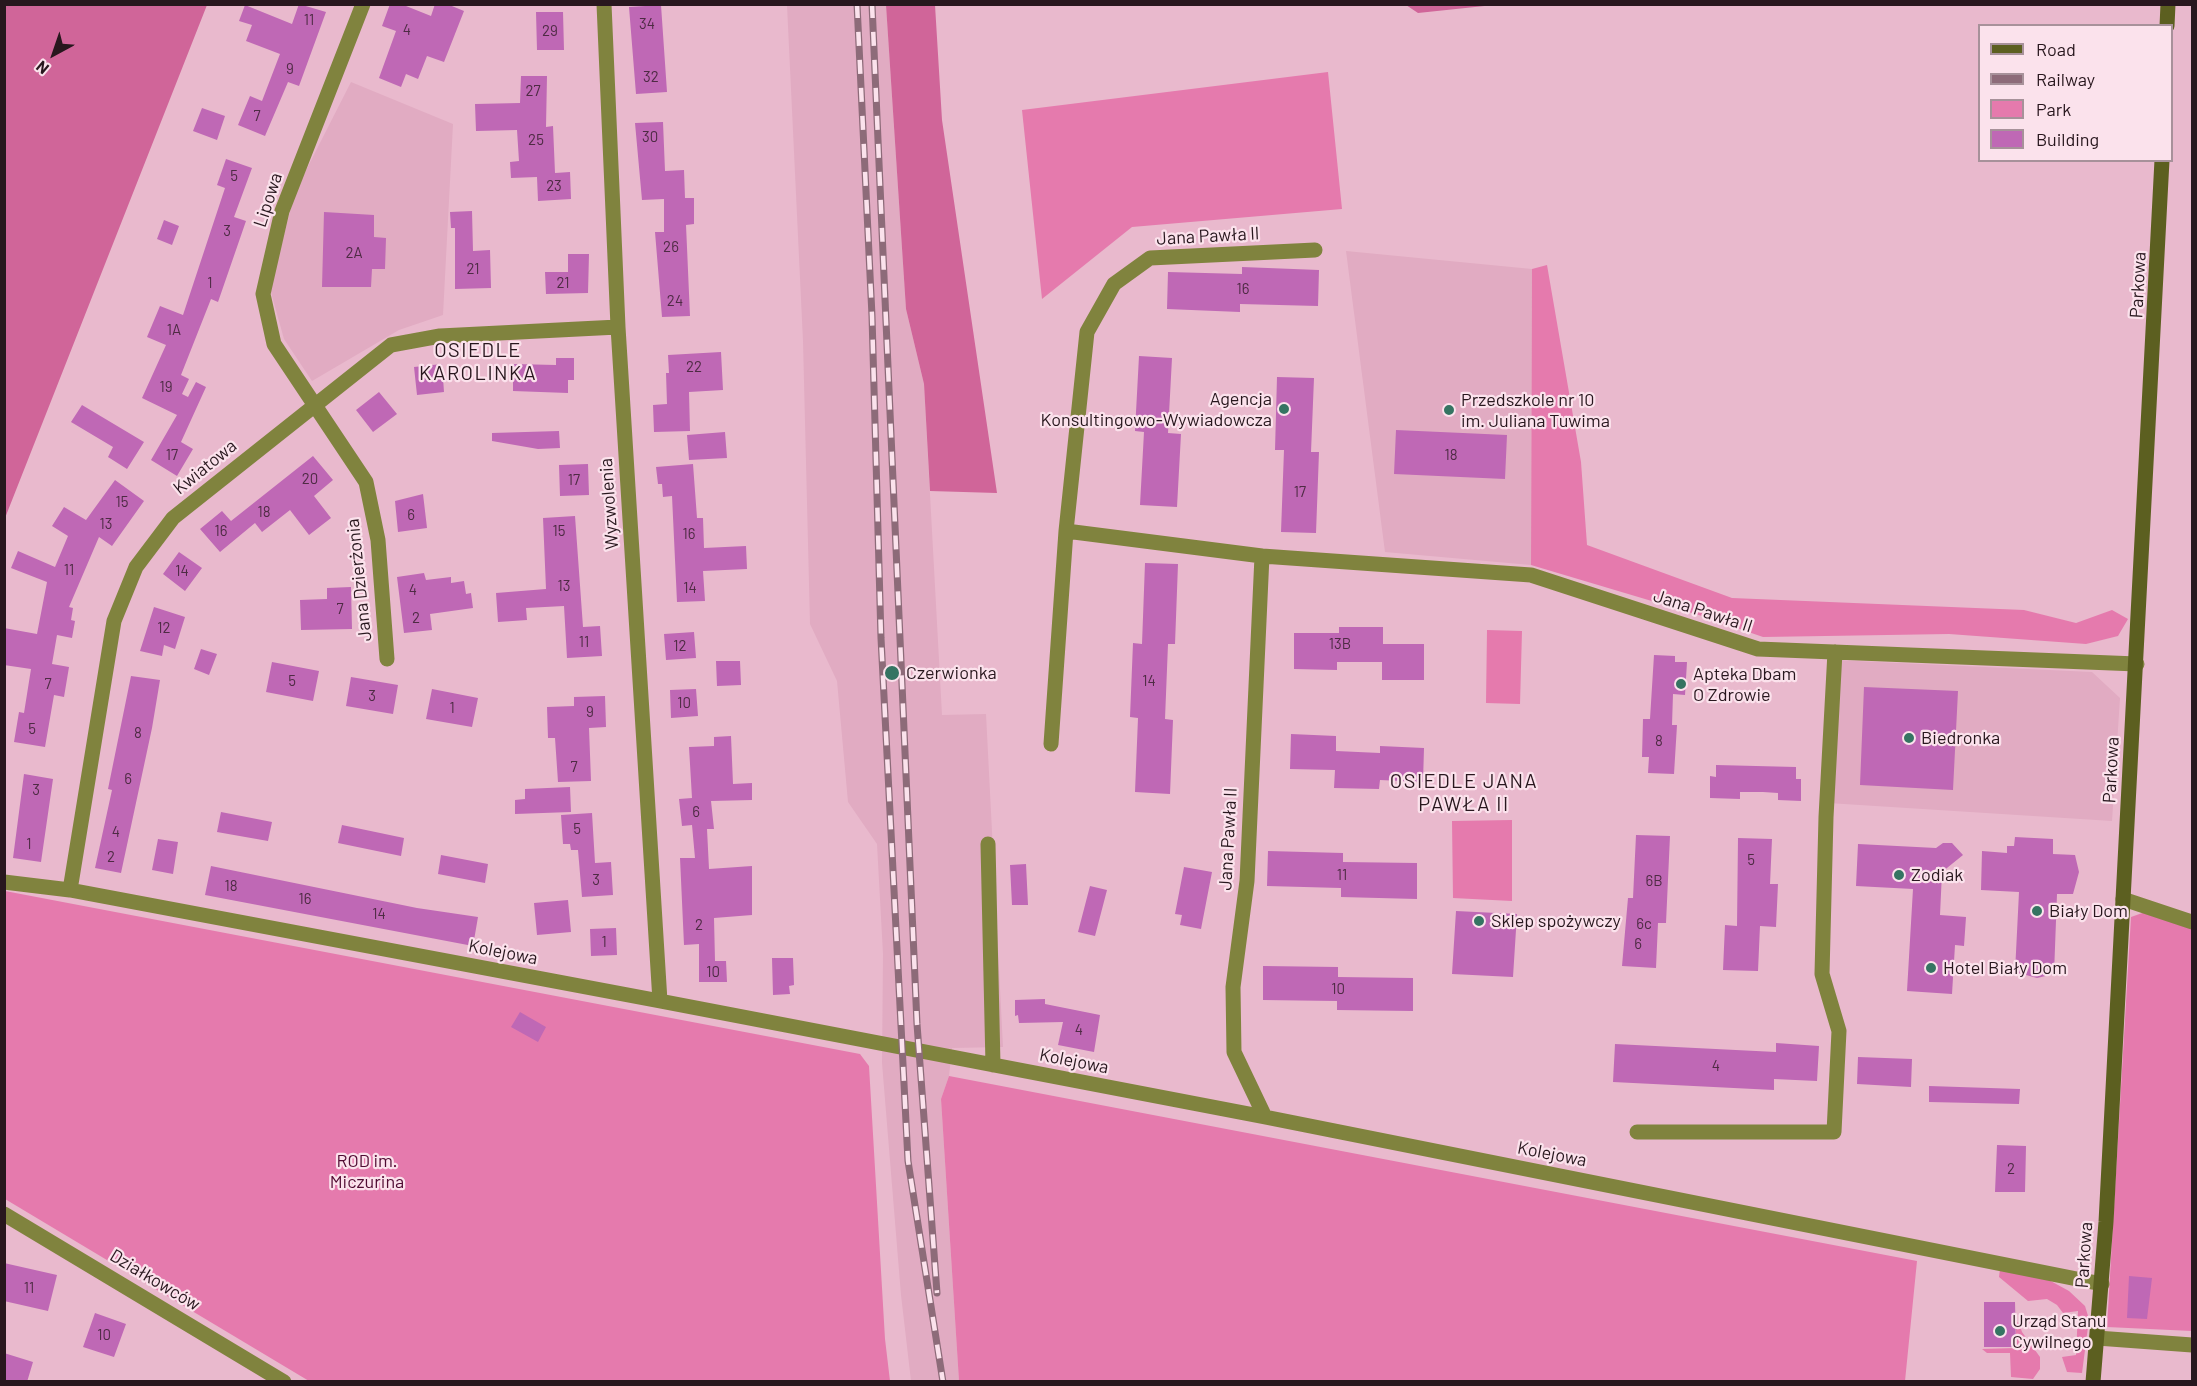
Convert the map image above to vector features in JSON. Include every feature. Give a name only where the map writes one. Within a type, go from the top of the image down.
[{"type":"street","name":"Lipowa","points":[[314,405],[274,344],[263,294],[282,212],[363,4]]},
{"type":"street","name":"Wyzwolenia","points":[[604,4],[618,327],[660,1001]]},
{"type":"street","points":[[2168,4],[2168,24]]},
{"type":"street","name":"Parkowa","points":[[2093,1382],[2102,1284],[2124,899],[2162,162]]},
{"type":"street","name":"Jana Pawła II","points":[[1051,744],[1066,531],[1087,332],[1114,284],[1150,258],[1315,250]]},
{"type":"street","name":"Kwiatowa","points":[[70,890],[114,621],[136,567],[173,518],[391,345],[440,336],[618,327]]},
{"type":"street","name":"Jana Dzierżonia","points":[[314,405],[366,482],[378,540],[387,659]]},
{"type":"street","name":"Jana Pawła II","points":[[1066,531],[1262,556],[1531,575],[1758,649],[2137,664]]},
{"type":"street","name":"Jana Pawła II","points":[[1262,556],[1247,881],[1233,987],[1233,1052],[1265,1117]]},
{"type":"street","points":[[1637,1132],[1834,1132],[1839,1031],[1822,974],[1826,817],[1835,652]]},
{"type":"street","points":[[988,844],[993,1065]]},
{"type":"street","name":"Kolejowa","points":[[4,882],[70,890],[660,1001],[1265,1117],[2102,1284]]},
{"type":"street","points":[[2124,899],[2193,922]]},
{"type":"street","name":"Działkowców","points":[[4,1214],[284,1382]]},
{"type":"street","points":[[2097,1338],[2193,1345]]},
{"type":"shaded area","points":[[4,5],[207,5],[5,518]]},
{"type":"shaded area","points":[[787,5],[886,5],[906,309],[924,384],[942,715],[986,714],[1003,1047],[952,1048],[949,1076],[941,1099],[959,1381],[911,1381],[901,1295],[882,1063],[883,954],[877,844],[848,802],[837,681],[810,624],[803,341]]},
{"type":"shaded area","points":[[886,5],[935,5],[942,120],[997,493],[930,491],[924,384],[906,309]]},
{"type":"shaded area","points":[[1406,5],[1494,5],[1418,13]]},
{"type":"shaded area","points":[[351,82],[453,124],[443,315],[399,330],[312,381],[284,339],[270,289],[295,192]]},
{"type":"shaded area","name":"Przedszkole nr 10 im. Juliana Tuwima","points":[[1346,251],[1532,269],[1531,565],[1385,552]]},
{"type":"shaded area","points":[[1835,660],[2092,672],[2120,698],[2112,821],[1828,803]]},
{"type":"green space","points":[[1328,72],[1342,209],[1132,227],[1042,299],[1022,110]]},
{"type":"green space","points":[[1547,265],[1581,462],[1587,545],[1732,598],[2024,610],[2076,623],[2112,610],[2128,619],[2118,636],[2086,644],[1949,634],[1763,637],[1702,616],[1531,565],[1532,269]]},
{"type":"green space","points":[[1487,630],[1522,631],[1520,704],[1486,703]]},
{"type":"green space","points":[[1512,820],[1512,901],[1453,898],[1452,821]]},
{"type":"green space","name":"ROD im. Miczurina","points":[[5,891],[860,1054],[869,1066],[885,1339],[890,1381],[309,1381],[5,1199]]},
{"type":"green space","points":[[2148,911],[2192,914],[2192,1331],[2107,1327],[2131,917]]},
{"type":"green space","points":[[949,1076],[1917,1261],[1905,1381],[959,1381],[941,1099]]},
{"type":"green space","points":[[2000,1269],[2047,1279],[2069,1291],[2085,1306],[2089,1319],[2082,1373],[2067,1372],[2062,1357],[2076,1355],[2078,1311],[2063,1313],[2057,1305],[2047,1299],[2028,1301],[1999,1277]]},
{"type":"green space","points":[[2016,1322],[2019,1323],[2022,1332],[2040,1357],[2040,1369],[2033,1379],[2011,1377],[2010,1353],[1987,1353],[1982,1349],[2016,1348]]},
{"type":"building","points":[[299,4],[326,12],[299,86],[288,82],[265,136],[238,125],[250,96],[262,101],[280,54],[246,41],[252,25],[239,21],[245,5],[292,24]]},
{"type":"building","points":[[390,4],[401,4],[431,16],[435,4],[447,4],[464,11],[444,62],[427,56],[418,79],[406,74],[401,87],[379,78],[396,31],[382,26]]},
{"type":"building","points":[[661,5],[667,92],[636,94],[629,7]]},
{"type":"building","points":[[536,12],[563,12],[564,50],[537,50]]},
{"type":"building","points":[[521,76],[547,76],[546,127],[553,126],[555,173],[570,172],[571,199],[538,201],[537,177],[511,178],[510,162],[519,161],[517,130],[476,131],[475,104],[520,103]]},
{"type":"building","points":[[202,108],[225,116],[217,140],[193,131]]},
{"type":"building","points":[[663,122],[665,171],[684,170],[685,198],[694,198],[694,224],[686,225],[690,316],[662,317],[655,232],[664,232],[664,199],[642,200],[635,123]]},
{"type":"building","points":[[226,159],[252,168],[234,217],[246,221],[218,302],[211,299],[181,375],[189,379],[182,394],[188,397],[196,382],[206,387],[181,442],[193,449],[177,476],[151,460],[177,415],[142,398],[166,345],[147,337],[160,306],[183,315],[225,188],[217,185]]},
{"type":"building","points":[[472,211],[473,251],[490,250],[491,288],[455,289],[455,228],[451,228],[450,212]]},
{"type":"building","points":[[324,212],[374,215],[374,237],[386,238],[385,269],[372,269],[371,287],[322,287]]},
{"type":"building","points":[[164,220],[179,226],[172,245],[157,239]]},
{"type":"building","points":[[568,254],[589,254],[588,293],[546,294],[545,272],[568,272]]},
{"type":"building","points":[[1242,267],[1319,270],[1318,306],[1240,304],[1240,312],[1167,309],[1168,272],[1242,274]]},
{"type":"building","points":[[721,352],[723,390],[689,392],[690,431],[654,432],[653,405],[667,404],[668,355]]},
{"type":"building","points":[[1139,356],[1172,358],[1168,433],[1181,434],[1177,507],[1140,505],[1144,432],[1135,431]]},
{"type":"building","points":[[556,358],[574,358],[574,380],[568,380],[568,393],[513,391],[513,364],[556,365]]},
{"type":"building","points":[[442,364],[444,392],[417,395],[414,367]]},
{"type":"building","points":[[1277,377],[1314,378],[1311,452],[1319,452],[1316,533],[1281,532],[1284,450],[1275,450]]},
{"type":"building","points":[[379,392],[397,414],[373,432],[356,410]]},
{"type":"building","points":[[82,405],[144,442],[127,469],[108,457],[113,447],[71,422]]},
{"type":"building","points":[[1396,430],[1507,435],[1505,479],[1394,474]]},
{"type":"building","points":[[559,431],[560,448],[538,449],[492,441],[492,433]]},
{"type":"building","points":[[725,432],[727,458],[689,460],[687,435]]},
{"type":"building","points":[[313,456],[333,480],[314,496],[331,518],[309,535],[290,510],[262,532],[255,523],[220,552],[200,529],[222,511],[231,521]]},
{"type":"building","points":[[588,464],[589,495],[560,496],[559,465]]},
{"type":"building","points":[[693,464],[697,518],[703,518],[704,548],[746,546],[747,569],[703,571],[705,601],[677,602],[672,496],[663,497],[662,484],[658,484],[656,467]]},
{"type":"building","points":[[115,480],[144,501],[112,546],[99,537],[69,607],[73,608],[71,620],[75,621],[72,638],[57,635],[52,664],[69,667],[64,697],[54,695],[45,747],[14,742],[19,712],[24,713],[31,669],[4,665],[4,628],[37,634],[47,582],[11,568],[18,551],[55,567],[68,536],[52,526],[64,507],[86,520]]},
{"type":"building","points":[[423,494],[427,528],[398,532],[395,501]]},
{"type":"building","points":[[575,516],[583,627],[600,626],[602,656],[567,658],[564,606],[526,608],[527,620],[498,622],[496,593],[546,589],[543,518]]},
{"type":"building","points":[[179,552],[202,568],[185,591],[163,574]]},
{"type":"building","points":[[1145,563],[1178,564],[1175,644],[1168,644],[1165,719],[1173,720],[1170,794],[1135,792],[1138,718],[1130,717],[1133,643],[1142,644]]},
{"type":"building","points":[[424,573],[426,580],[451,577],[451,583],[464,581],[466,594],[471,593],[473,608],[430,614],[432,630],[404,633],[397,577]]},
{"type":"building","points":[[351,587],[352,629],[301,630],[300,600],[327,599],[327,588]]},
{"type":"building","points":[[154,607],[185,617],[175,649],[164,645],[162,656],[140,651]]},
{"type":"building","points":[[1339,627],[1383,627],[1383,644],[1424,644],[1424,680],[1382,680],[1382,662],[1337,662],[1337,670],[1294,669],[1294,633],[1339,633]]},
{"type":"building","points":[[694,632],[696,658],[666,660],[664,634]]},
{"type":"building","points":[[201,649],[217,654],[209,675],[194,669]]},
{"type":"building","points":[[1654,655],[1675,656],[1675,662],[1687,662],[1685,695],[1673,694],[1672,725],[1677,725],[1674,774],[1648,773],[1649,757],[1642,757],[1643,719],[1650,719]]},
{"type":"building","points":[[716,661],[740,661],[741,685],[717,686]]},
{"type":"building","points":[[272,662],[319,671],[313,701],[266,692]]},
{"type":"building","points":[[131,676],[160,680],[121,873],[95,868],[112,790],[108,789]]},
{"type":"building","points":[[351,677],[398,685],[393,714],[346,706]]},
{"type":"building","name":"Biedronka","points":[[1864,687],[1958,691],[1953,790],[1860,785]]},
{"type":"building","points":[[432,689],[478,698],[472,727],[426,719]]},
{"type":"building","points":[[696,689],[698,716],[671,718],[670,690]]},
{"type":"building","points":[[605,696],[606,727],[589,728],[591,781],[558,782],[555,738],[548,738],[547,707],[574,706],[574,697]]},
{"type":"building","points":[[1291,734],[1336,736],[1336,751],[1380,753],[1380,746],[1424,748],[1423,782],[1380,780],[1379,789],[1334,788],[1335,770],[1290,769]]},
{"type":"building","points":[[731,736],[733,784],[752,783],[752,800],[711,801],[714,829],[707,829],[709,869],[752,866],[752,915],[714,918],[715,961],[726,961],[727,982],[699,982],[699,944],[684,945],[680,858],[695,858],[692,825],[682,826],[679,799],[692,798],[689,747],[714,746],[714,737]]},
{"type":"building","points":[[1716,765],[1796,767],[1796,779],[1801,779],[1801,801],[1778,800],[1778,793],[1763,792],[1740,792],[1740,799],[1710,798],[1710,776],[1716,777]]},
{"type":"building","points":[[24,774],[53,779],[41,862],[13,858]]},
{"type":"building","points":[[570,787],[571,812],[515,814],[515,800],[525,799],[525,789]]},
{"type":"building","points":[[221,812],[272,822],[268,841],[217,832]]},
{"type":"building","points":[[592,813],[595,863],[611,862],[613,895],[582,897],[578,850],[571,850],[570,844],[563,844],[561,815]]},
{"type":"building","points":[[342,825],[404,838],[401,856],[338,843]]},
{"type":"building","points":[[1636,835],[1670,836],[1666,923],[1658,923],[1656,968],[1622,966],[1628,898],[1633,898]]},
{"type":"building","name":"Biały Dom","points":[[2015,837],[2053,839],[2053,854],[2075,855],[2079,872],[2073,894],[2057,894],[2054,974],[2037,978],[2015,972],[2019,892],[1981,890],[1982,851],[2007,853],[2007,846],[2014,846]]},
{"type":"building","points":[[1738,838],[1772,839],[1770,884],[1778,884],[1776,927],[1760,926],[1758,971],[1723,970],[1725,925],[1737,926]]},
{"type":"building","points":[[158,839],[178,842],[173,874],[152,870]]},
{"type":"building","points":[[1943,843],[1952,843],[1963,855],[1942,872],[1940,915],[1966,917],[1964,946],[1955,945],[1952,994],[1907,991],[1913,889],[1856,886],[1858,844],[1936,848]]},
{"type":"building","points":[[1268,851],[1343,853],[1343,862],[1417,863],[1417,899],[1341,897],[1341,888],[1267,886]]},
{"type":"building","points":[[441,855],[488,864],[485,883],[438,874]]},
{"type":"building","points":[[1026,864],[1028,905],[1012,905],[1010,865]]},
{"type":"building","points":[[211,866],[417,908],[478,917],[473,946],[205,895]]},
{"type":"building","points":[[1184,867],[1212,872],[1201,929],[1180,925],[1182,915],[1175,914]]},
{"type":"building","points":[[1090,886],[1107,890],[1095,936],[1078,932]]},
{"type":"building","points":[[568,900],[571,932],[537,935],[534,903]]},
{"type":"building","points":[[1456,911],[1517,914],[1513,977],[1452,974]]},
{"type":"building","points":[[616,928],[617,955],[591,956],[590,929]]},
{"type":"building","points":[[772,958],[793,958],[794,985],[789,986],[790,994],[773,995]]},
{"type":"building","points":[[1263,966],[1338,967],[1338,977],[1413,978],[1413,1011],[1337,1010],[1337,1001],[1263,1000]]},
{"type":"building","points":[[1045,999],[1045,1004],[1100,1015],[1094,1052],[1058,1045],[1063,1022],[1019,1023],[1018,1015],[1015,1016],[1015,1000]]},
{"type":"building","points":[[520,1012],[546,1027],[538,1042],[511,1027]]},
{"type":"building","points":[[1776,1043],[1819,1046],[1817,1081],[1774,1079],[1774,1090],[1613,1082],[1615,1044],[1776,1052]]},
{"type":"building","points":[[1858,1057],[1912,1059],[1911,1087],[1857,1084]]},
{"type":"building","points":[[1929,1086],[2020,1089],[2019,1104],[1929,1102]]},
{"type":"building","points":[[1997,1145],[2026,1146],[2025,1192],[1995,1192]]},
{"type":"building","points":[[4,1263],[57,1275],[48,1311],[4,1301]]},
{"type":"building","points":[[2129,1276],[2152,1278],[2147,1319],[2127,1318]]},
{"type":"building","name":"Urząd Stanu Cywilnego","points":[[1984,1302],[2015,1302],[2016,1347],[1984,1347]]},
{"type":"building","points":[[95,1313],[126,1324],[114,1357],[83,1347]]},
{"type":"building","points":[[4,1353],[33,1362],[27,1382],[4,1382]]},
{"type":"railway","points":[[857,4],[872,316],[881,638],[908,1161],[943,1382]]},
{"type":"railway","points":[[872,4],[917,1024],[937,1293]]},
{"type":"place","name":"Agencja Konsultingowo-Wywiadowcza","points":[[1284,409]]},
{"type":"place","name":"Przedszkole nr 10 im. Juliana Tuwima","points":[[1449,410]]},
{"type":"place","name":"Czerwionka","points":[[892,673]]},
{"type":"place","name":"Apteka Dbam O Zdrowie","points":[[1681,684]]},
{"type":"place","name":"Biedronka","points":[[1909,738]]},
{"type":"place","name":"Zodiak","points":[[1899,875]]},
{"type":"place","name":"Biały Dom","points":[[2037,911]]},
{"type":"place","name":"Sklep spożywczy","points":[[1479,921]]},
{"type":"place","name":"Hotel Biały Dom","points":[[1931,968]]},
{"type":"place","name":"Urząd Stanu Cywilnego","points":[[2000,1331]]},
{"type":"district","name":"OSIEDLE KAROLINKA","points":[[478,362]]},
{"type":"district","name":"OSIEDLE JANA PAWŁA II","points":[[1464,792]]}]
